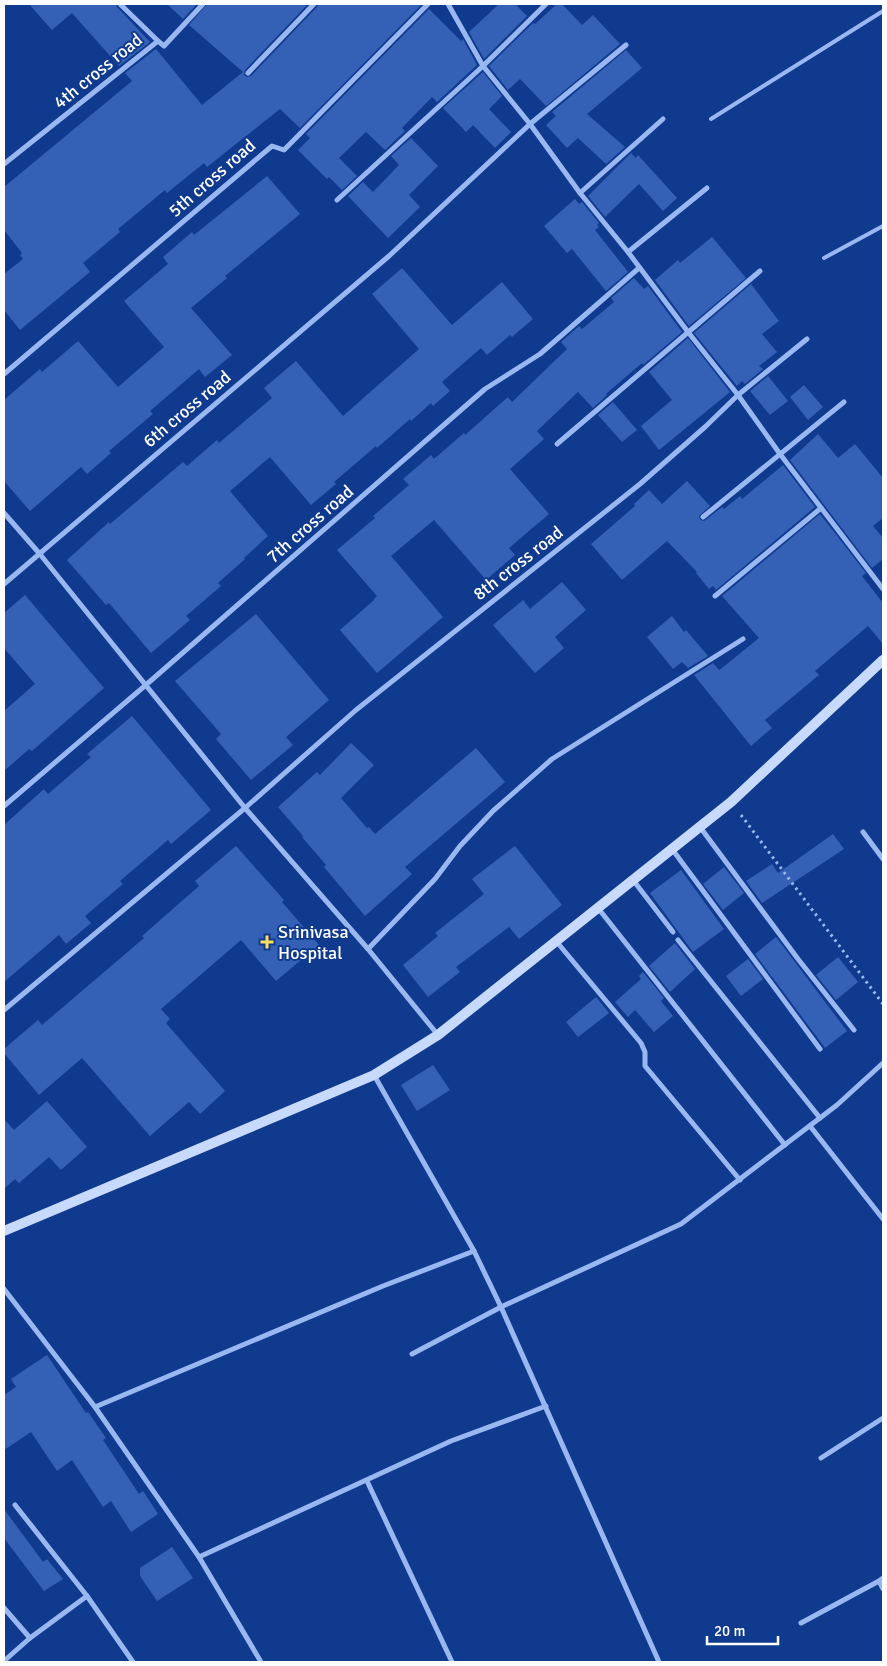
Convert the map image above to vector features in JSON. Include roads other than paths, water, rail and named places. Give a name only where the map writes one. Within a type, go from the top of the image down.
[{"type":"street","points":[[120,4],[158,41]]},
{"type":"street","name":"4th cross road","points":[[4,164],[158,41],[164,46],[203,4]]},
{"type":"street","points":[[248,73],[314,4]]},
{"type":"street","name":"5th cross road","points":[[4,374],[272,146],[284,150],[428,4]]},
{"type":"street","points":[[448,4],[483,66],[530,124],[580,193],[738,395],[780,454],[883,588]]},
{"type":"street","points":[[337,200],[483,66],[546,4]]},
{"type":"street","points":[[530,124],[626,45]]},
{"type":"street","points":[[580,193],[663,119]]},
{"type":"street","name":"6th cross road","points":[[4,584],[388,256],[530,124]]},
{"type":"street","points":[[628,252],[707,188]]},
{"type":"street","name":"7th cross road","points":[[4,806],[485,389],[540,354],[639,268]]},
{"type":"street","points":[[557,444],[760,271]]},
{"type":"street","name":"8th cross road","points":[[4,1010],[245,808],[356,710],[640,484],[705,427],[738,395],[807,340]]},
{"type":"street","points":[[703,517],[844,402]]},
{"type":"street","points":[[715,596],[821,508]]},
{"type":"street","points":[[4,513],[147,684],[245,808],[368,950],[438,1035]]},
{"type":"street","points":[[368,950],[435,879],[460,846],[493,811],[552,759],[743,639]]},
{"type":"street","points":[[4,1230],[374,1075],[438,1035],[731,802],[883,660]]},
{"type":"street","points":[[700,826],[798,959],[854,1030]]},
{"type":"street","points":[[863,832],[883,859]]},
{"type":"street","points":[[672,850],[820,1049]]},
{"type":"street","points":[[633,880],[673,932]]},
{"type":"street","points":[[598,908],[785,1145]]},
{"type":"street","points":[[678,940],[820,1118]]},
{"type":"street","points":[[556,941],[641,1043],[645,1052],[645,1066],[740,1180]]},
{"type":"street","points":[[412,1354],[501,1307],[682,1224],[837,1105],[883,1063]]},
{"type":"street","points":[[374,1075],[474,1251],[546,1406],[659,1662]]},
{"type":"street","points":[[810,1126],[883,1219]]},
{"type":"street","points":[[95,1407],[383,1286],[474,1251]]},
{"type":"street","points":[[4,1289],[95,1407],[199,1557],[261,1662]]},
{"type":"street","points":[[199,1557],[451,1441],[546,1406]]},
{"type":"street","points":[[821,1458],[883,1418]]},
{"type":"street","points":[[367,1480],[452,1662]]},
{"type":"street","points":[[15,1505],[87,1596],[133,1662]]},
{"type":"street","points":[[802,1623],[881,1580],[883,1589]]},
{"type":"street","points":[[4,1661],[30,1638],[87,1596]]},
{"type":"street","points":[[4,1608],[30,1638]]},
{"type":"lane","points":[[711,119],[883,11]]},
{"type":"lane","points":[[824,258],[883,226]]},
{"type":"place","name":"Srinivasa Hospital","points":[[267,942]]}]
